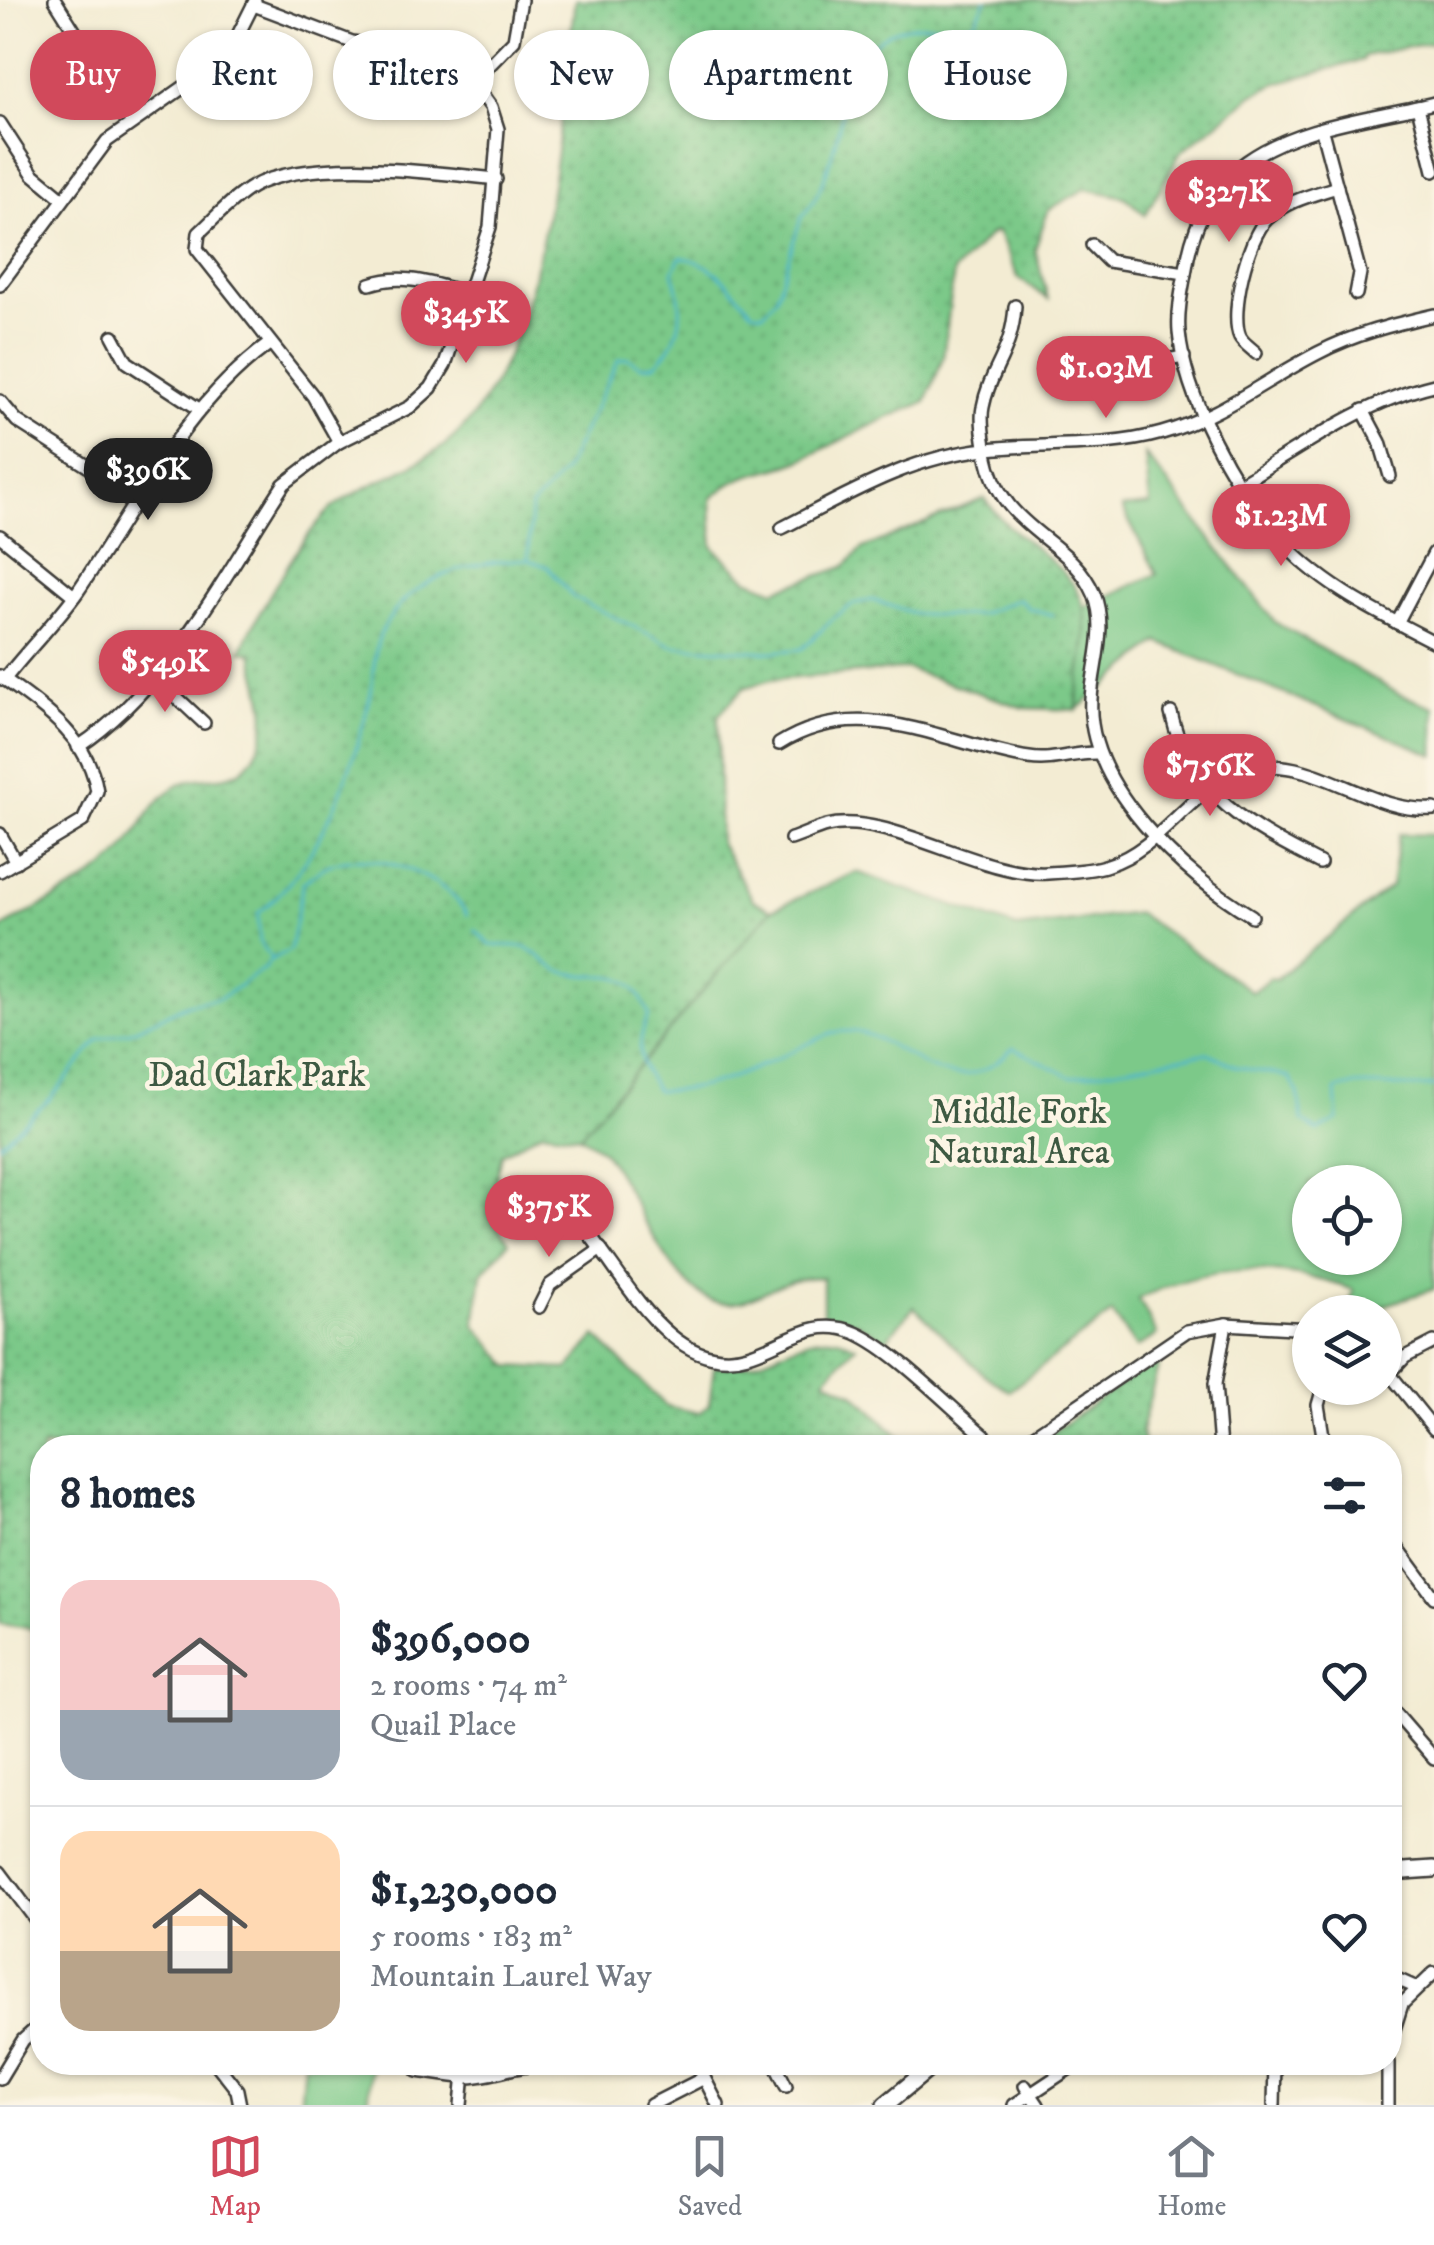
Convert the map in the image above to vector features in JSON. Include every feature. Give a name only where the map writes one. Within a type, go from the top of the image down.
[{"type":"main road","points":[[1402,1871],[1434,1868]]},
{"type":"main road","points":[[885,2105],[921,2075]]},
{"type":"street","points":[[55,0],[131,121]]},
{"type":"street","points":[[494,60],[514,40],[521,0]]},
{"type":"street","points":[[0,285],[93,158],[131,121],[215,65],[220,48],[235,41],[255,2],[333,34]]},
{"type":"street","points":[[1434,102],[1289,140],[1246,162],[1213,194],[1194,232],[1179,306],[1184,357],[1205,418],[1238,485],[1278,538],[1315,572],[1434,642]]},
{"type":"street","points":[[1418,106],[1434,171]]},
{"type":"street","points":[[78,747],[110,726],[154,676],[284,484],[339,442],[410,407],[431,388],[445,365],[490,227],[498,129],[494,116]]},
{"type":"street","points":[[0,123],[33,174],[63,199]]},
{"type":"street","points":[[1322,131],[1360,274],[1356,294]]},
{"type":"street","points":[[339,442],[314,396],[197,249],[199,233],[250,188],[278,177],[386,166],[496,179]]},
{"type":"street","points":[[1256,353],[1241,339],[1236,319],[1253,238],[1265,220],[1288,203],[1336,187]]},
{"type":"street","points":[[1092,246],[1108,262],[1185,273]]},
{"type":"street","points":[[370,284],[387,278],[414,278],[470,294]]},
{"type":"street","points":[[1015,306],[1013,338],[983,407],[985,449],[1003,501],[1081,572],[1095,596],[1102,634],[1090,702],[1098,753],[1154,837],[1216,895],[1252,916]]},
{"type":"street","points":[[782,528],[881,477],[934,458],[985,449],[1114,441],[1159,434],[1205,418],[1321,351],[1390,325],[1434,315]]},
{"type":"street","points":[[113,336],[127,362],[199,408]]},
{"type":"street","points":[[0,871],[90,813],[96,781],[78,747],[56,718],[2,678],[74,596],[199,408],[230,372],[269,344]]},
{"type":"street","points":[[1083,363],[1099,372],[1184,357]]},
{"type":"street","points":[[1238,485],[1363,410],[1397,394],[1434,386]]},
{"type":"street","points":[[0,401],[17,421],[139,500]]},
{"type":"street","points":[[1363,410],[1380,442],[1390,476]]},
{"type":"street","points":[[0,536],[74,596]]},
{"type":"street","points":[[1398,623],[1434,553]]},
{"type":"street","points":[[154,676],[204,723]]},
{"type":"street","points":[[1171,713],[1179,748],[1240,821],[1320,863]]},
{"type":"street","points":[[779,744],[803,729],[902,722],[1028,758],[1056,761],[1098,753]]},
{"type":"street","points":[[791,839],[829,825],[862,825],[993,865],[1044,873],[1109,865],[1154,837],[1209,788],[1233,774],[1261,767],[1296,768],[1382,804],[1434,809]]},
{"type":"street","points":[[0,834],[16,862]]},
{"type":"street","points":[[556,1192],[649,1314],[696,1351],[720,1358],[746,1356],[806,1329],[828,1326],[856,1333],[889,1353],[983,1435]]},
{"type":"street","points":[[539,1307],[550,1285],[601,1249]]},
{"type":"street","points":[[1034,1435],[1187,1331],[1226,1324],[1292,1328]]},
{"type":"street","points":[[1219,1435],[1216,1384],[1226,1324]]},
{"type":"street","points":[[1402,1359],[1434,1342]]},
{"type":"street","points":[[1402,1388],[1434,1428]]},
{"type":"street","points":[[1318,1405],[1323,1435]]},
{"type":"street","points":[[1402,1553],[1434,1597]]},
{"type":"street","points":[[1402,1723],[1434,1758]]},
{"type":"street","points":[[0,1872],[30,1912]]},
{"type":"street","points":[[1402,2004],[1414,1987],[1434,1972]]},
{"type":"street","points":[[1402,1982],[1414,1987]]},
{"type":"street","points":[[0,2078],[30,2034]]},
{"type":"street","points":[[225,2075],[236,2090],[240,2105]]},
{"type":"street","points":[[448,2075],[482,2075]]},
{"type":"street","points":[[702,2075],[718,2105]]},
{"type":"street","points":[[780,2075],[786,2086]]},
{"type":"street","points":[[1014,2105],[1028,2090],[1055,2075]]},
{"type":"street","points":[[1274,2105],[1275,2075]]},
{"type":"street","points":[[1388,2075],[1388,2105]]},
{"type":"street","points":[[461,2105],[464,2077]]},
{"type":"street","points":[[652,2105],[704,2078]]},
{"type":"street","points":[[1028,2090],[1038,2105]]},
{"type":"green space","name":"Dad Clark Park","points":[[575,0],[1434,0],[1434,42],[1364,56],[1363,60],[1277,83],[1254,94],[1181,152],[1145,215],[1125,197],[1085,189],[1048,210],[1035,249],[1048,299],[1018,278],[997,232],[992,233],[954,271],[943,358],[926,402],[803,459],[745,477],[711,499],[713,547],[747,579],[775,590],[844,567],[863,548],[985,498],[1078,592],[1086,633],[1077,710],[1024,708],[907,669],[771,680],[744,688],[718,716],[720,843],[753,900],[771,910],[580,1136],[542,1131],[502,1154],[489,1214],[509,1242],[482,1274],[475,1325],[510,1366],[568,1369],[596,1336],[666,1406],[699,1413],[709,1405],[714,1367],[755,1362],[817,1338],[842,1340],[856,1346],[825,1379],[854,1393],[898,1435],[30,1435],[30,1628],[0,1624],[0,929],[107,866],[126,847],[158,802],[177,786],[232,775],[252,759],[263,733],[264,710],[252,653],[241,651],[270,595],[311,532],[336,505],[441,448],[486,398],[511,349],[530,293],[544,232],[560,120],[649,120],[649,30],[571,30]]},
{"type":"green space","points":[[1145,454],[1275,622],[1399,694],[1434,707],[1434,755],[1158,642],[1077,710],[1084,607],[1157,574],[1122,508],[1150,505]]},
{"type":"green space","name":"Middle Fork Natural Area","points":[[1399,834],[1434,835],[1434,1289],[1402,1300],[1402,1295],[1352,1295],[1354,1290],[1299,1275],[1402,1275],[1402,1165],[1292,1165],[1292,1274],[1219,1273],[1166,1287],[1139,1299],[1157,1335],[1136,1348],[1112,1313],[1009,1391],[982,1373],[914,1307],[886,1340],[857,1323],[823,1318],[823,1278],[795,1280],[740,1301],[708,1299],[672,1266],[605,1154],[580,1136],[771,910],[857,872],[1017,928],[1138,913],[1252,992],[1270,978],[1276,979],[1391,886]]},
{"type":"green space","points":[[1161,1356],[1142,1435],[1049,1435]]},
{"type":"green space","points":[[303,2075],[371,2075],[368,2105],[300,2105]]},
{"type":"waterway","points":[[0,1144],[51,1098],[99,1039],[131,1031],[188,1004],[221,998],[266,967],[271,958],[260,942],[258,913],[299,870],[331,815],[363,725],[379,637],[395,610],[410,595],[445,574],[486,563],[528,559],[531,507],[564,472],[618,360],[628,358],[641,366],[655,365],[672,344],[680,310],[673,272],[680,257],[712,270],[752,311],[763,313],[776,298],[801,218],[819,190],[849,88],[862,58],[883,37],[914,25],[960,28],[975,22],[986,0]]},
{"type":"waterway","points":[[529,560],[548,567],[573,597],[673,646],[771,652],[802,649],[853,604],[872,600],[916,614],[956,616],[981,614],[1019,599],[1028,608],[1053,615]]},
{"type":"waterway","points":[[271,960],[290,950],[303,883],[326,866],[346,860],[386,863],[426,877],[443,888],[467,915]]},
{"type":"waterway","points":[[475,930],[490,945],[525,947],[561,971],[613,976],[632,986],[649,1015],[640,1045],[646,1073],[657,1091],[694,1088],[728,1079],[838,1032],[861,1033],[922,1064],[965,1075],[988,1068],[1013,1048],[1071,1077],[1208,1053],[1237,1067],[1289,1077],[1298,1093],[1302,1121],[1318,1131],[1338,1120],[1336,1090],[1359,1085],[1434,1086]]}]
